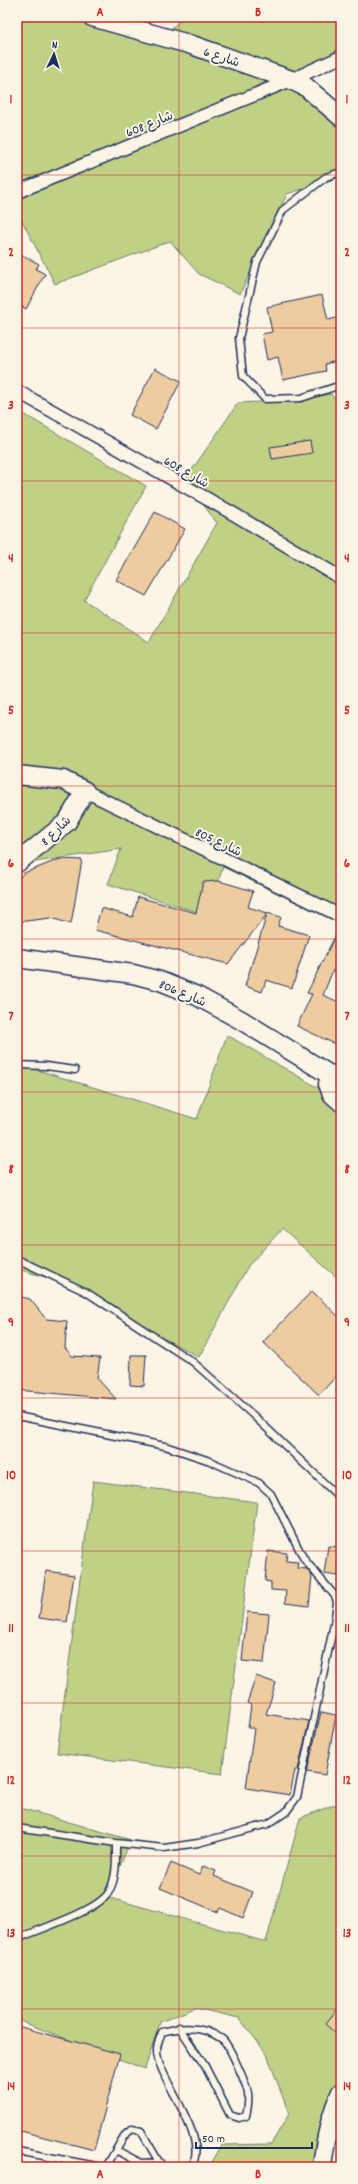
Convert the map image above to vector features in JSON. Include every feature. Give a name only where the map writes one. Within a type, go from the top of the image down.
[{"type":"street","name":"شارع 6","points":[[92,17],[192,45],[306,86],[341,117]]},
{"type":"street","name":"شارع 608","points":[[17,192],[291,80],[341,57]]},
{"type":"street","name":"شارع 608","points":[[17,391],[225,509],[341,578]]},
{"type":"street","points":[[17,775],[62,780],[85,791]]},
{"type":"street","name":"شارع 8","points":[[17,863],[62,827],[85,791]]},
{"type":"street","name":"شارع 805","points":[[85,791],[341,916]]},
{"type":"street","name":"شارع 806","points":[[17,958],[133,974],[160,981],[197,996],[336,1075]]},
{"type":"street","points":[[336,1075],[328,1084],[329,1089],[341,1102]]},
{"type":"street","points":[[322,2167],[325,2145],[334,2106],[341,2092]]},
{"type":"lane","points":[[341,172],[326,177],[283,210],[257,262],[239,338],[243,376],[265,399],[301,398],[341,385]]},
{"type":"lane","points":[[17,1065],[46,1066],[75,1070]]},
{"type":"lane","points":[[17,1259],[86,1292],[193,1362],[254,1416],[341,1499]]},
{"type":"lane","points":[[17,1416],[165,1446],[210,1461],[259,1483],[271,1494],[304,1559],[333,1593],[336,1602],[334,1624],[297,1797],[286,1812],[268,1824],[198,1843],[164,1848],[116,1843],[17,1828]]},
{"type":"lane","points":[[17,1939],[60,1922],[100,1902],[110,1890],[114,1877],[116,1843]]},
{"type":"lane","points":[[179,2027],[205,2066],[230,2115],[239,2118],[246,2116],[249,2106],[248,2092],[238,2066],[223,2039],[197,2028],[179,2027],[162,2032],[157,2044],[157,2058],[190,2126],[196,2149],[191,2167]]},
{"type":"lane","points":[[106,2167],[124,2136],[132,2129],[141,2131],[161,2165]]},
{"type":"lane","points":[[116,2150],[141,2163],[161,2165]]},
{"type":"lane","points":[[17,2151],[102,2167]]},
{"type":"green space","points":[[17,17],[82,17],[161,37],[184,17],[336,17],[341,21],[341,48],[284,81],[341,123],[341,177],[287,194],[240,294],[199,274],[170,241],[55,284],[17,211]]},
{"type":"green space","points":[[331,394],[341,408],[341,924],[223,867],[207,915],[108,884],[121,849],[29,863],[17,867],[17,410],[146,486],[84,600],[149,642],[217,523],[185,480],[238,403],[285,401]]},
{"type":"green space","points":[[227,1035],[341,1101],[341,1281],[282,1229],[248,1266],[199,1357],[55,1280],[17,1269],[17,1065],[197,1119]]},
{"type":"green space","points":[[93,1481],[257,1502],[222,1774],[57,1753]]},
{"type":"green space","points":[[341,1802],[341,2132],[327,2130],[321,2167],[209,2167],[222,2145],[271,2144],[289,2114],[267,2054],[239,2018],[195,2008],[160,2022],[145,2069],[17,2020],[17,1807],[131,1840],[107,1897],[266,1942],[300,1818]]},
{"type":"building","points":[[17,252],[39,264],[36,269],[45,274],[26,309],[17,304]]},
{"type":"building","points":[[322,295],[328,320],[341,317],[341,360],[325,364],[326,371],[283,380],[278,357],[267,360],[262,334],[272,332],[267,307]]},
{"type":"building","points":[[155,368],[181,381],[156,429],[130,415]]},
{"type":"building","points":[[310,441],[312,453],[272,459],[270,447]]},
{"type":"building","points":[[155,512],[185,529],[146,596],[116,580]]},
{"type":"building","points":[[60,859],[82,860],[71,924],[51,918],[17,922],[17,880],[24,873]]},
{"type":"building","points":[[219,881],[253,891],[248,907],[281,917],[278,926],[309,935],[292,988],[266,980],[262,992],[245,986],[267,914],[228,964],[95,930],[101,908],[133,917],[138,897],[196,913],[203,882]]},
{"type":"building","points":[[341,924],[341,974],[333,970],[323,995],[341,1003],[341,1047],[297,1026],[312,994],[307,993]]},
{"type":"building","points":[[312,1291],[341,1319],[341,1371],[319,1395],[263,1342]]},
{"type":"building","points":[[17,1296],[30,1299],[46,1319],[67,1321],[65,1348],[72,1356],[100,1358],[97,1378],[116,1399],[17,1390]]},
{"type":"building","points":[[131,1355],[146,1355],[144,1386],[130,1385]]},
{"type":"building","points":[[328,1546],[341,1547],[338,1576],[324,1574]]},
{"type":"building","points":[[268,1551],[287,1553],[286,1561],[298,1562],[297,1568],[307,1569],[312,1576],[309,1606],[285,1603],[286,1591],[271,1590],[271,1582],[265,1581]]},
{"type":"building","points":[[46,1571],[74,1575],[67,1622],[39,1618]]},
{"type":"building","points":[[247,1612],[269,1614],[264,1663],[242,1661]]},
{"type":"building","points":[[256,1676],[276,1683],[266,1714],[309,1721],[298,1770],[295,1770],[290,1795],[246,1788],[254,1728],[248,1728],[251,1705],[247,1703]]},
{"type":"building","points":[[321,1712],[336,1715],[325,1775],[307,1772]]},
{"type":"building","points":[[171,1863],[199,1875],[203,1866],[216,1871],[214,1876],[253,1892],[243,1918],[220,1908],[218,1912],[160,1888]]},
{"type":"building","points":[[341,2005],[341,2038],[325,2024]]},
{"type":"building","points":[[17,2026],[120,2054],[94,2150],[17,2130]]}]
